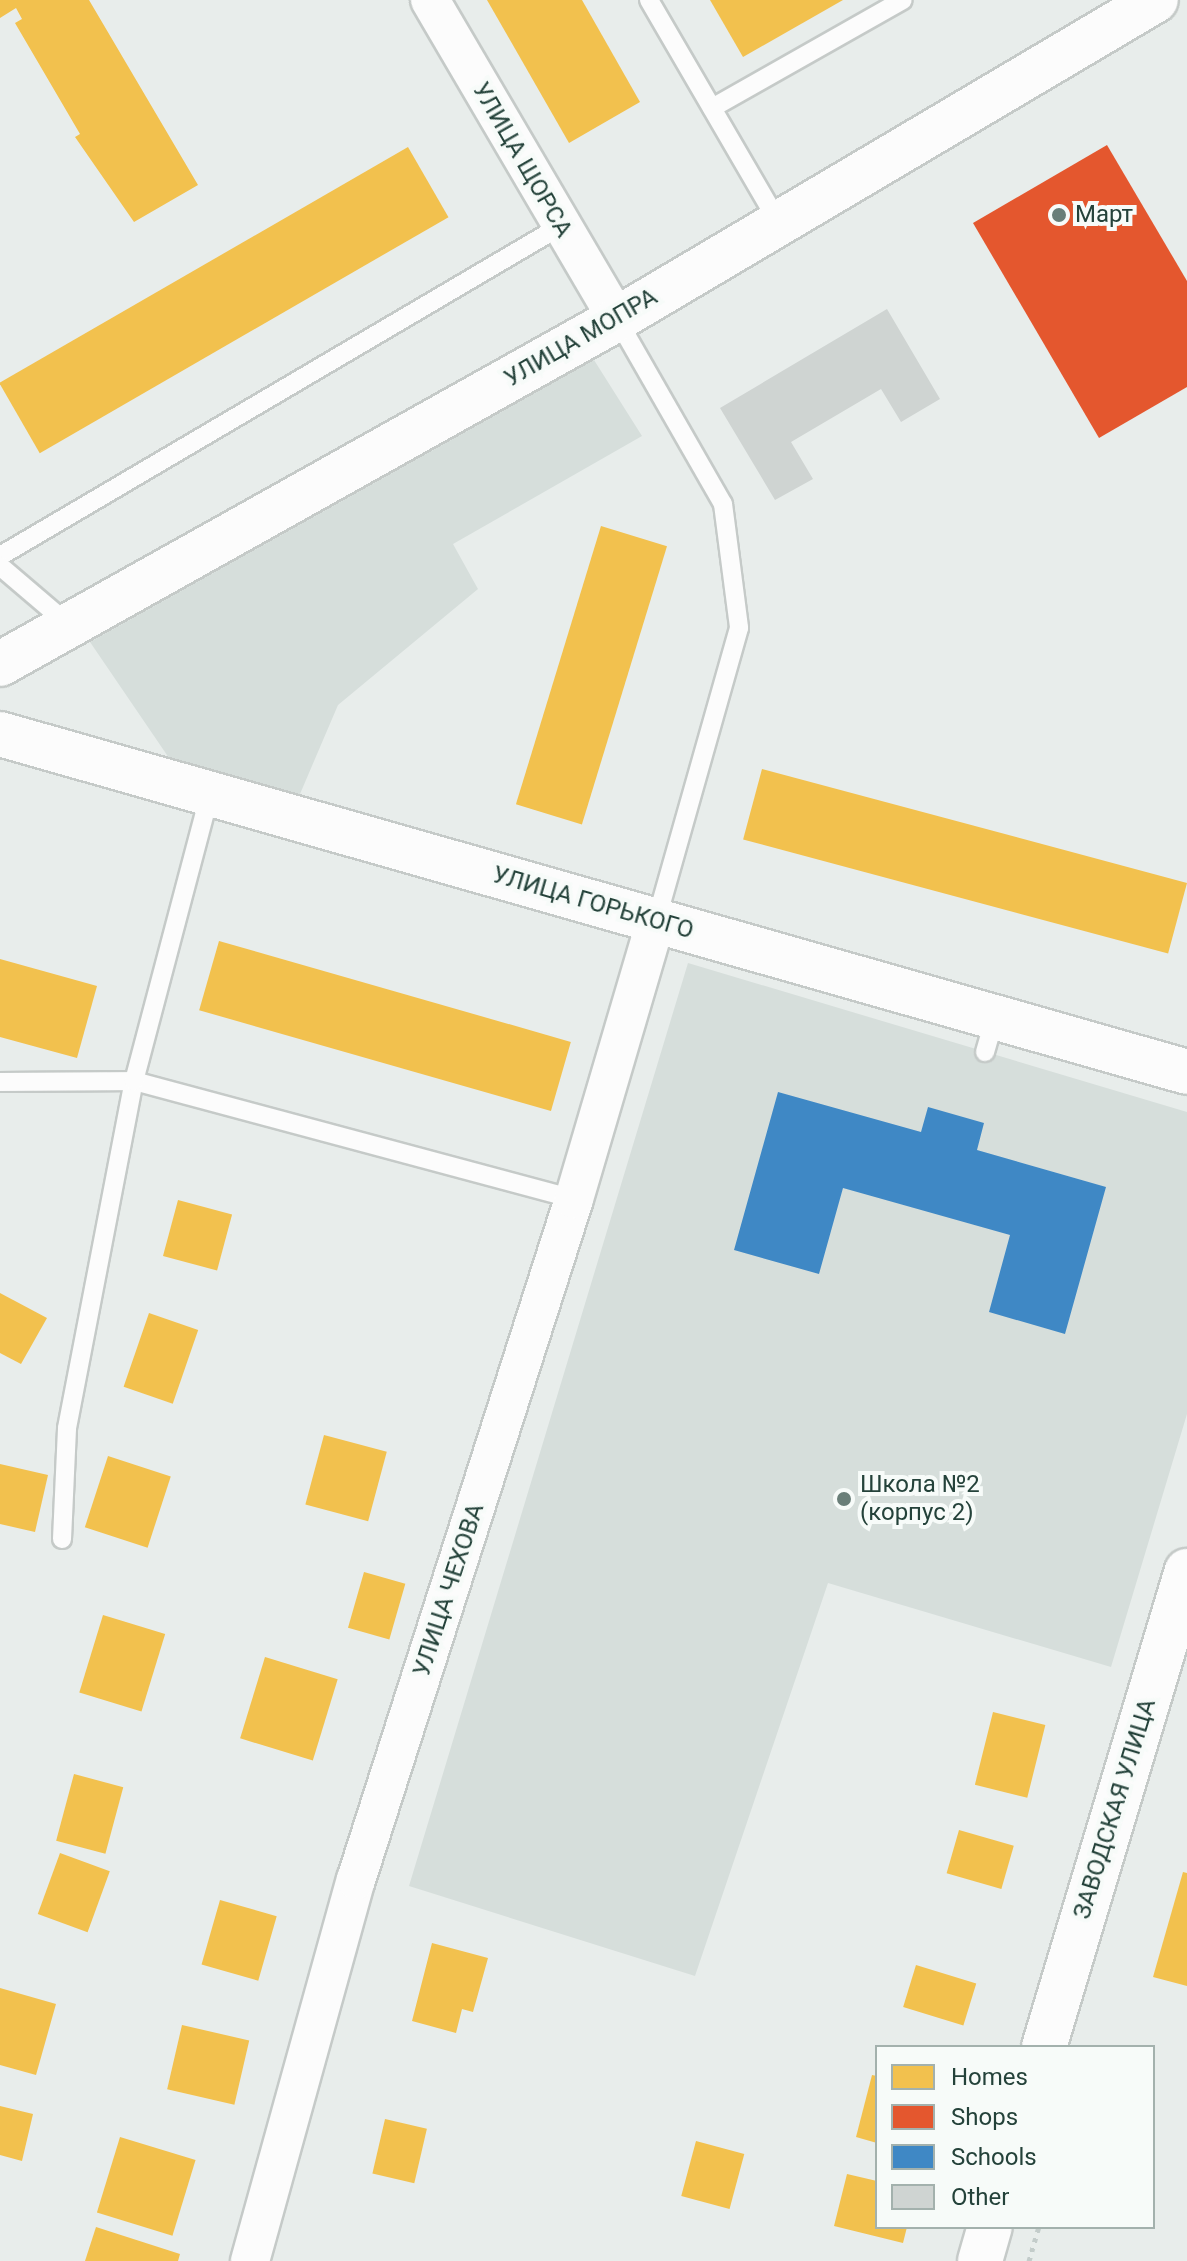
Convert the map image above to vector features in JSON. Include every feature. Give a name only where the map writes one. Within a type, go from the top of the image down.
[{"type":"street","name":"УЛИЦА ЩОРСА","points":[[430,0],[559,227],[617,319]]},
{"type":"street","name":"УЛИЦА МОПРА","points":[[0,664],[617,319],[1156,0]]},
{"type":"street","name":"УЛИЦА ГОРЬКОГО","points":[[0,734],[656,921],[990,1035],[1187,1072]]},
{"type":"street","name":"УЛИЦА ЧЕХОВА","points":[[250,2261],[356,1880],[574,1199],[656,921]]},
{"type":"street","name":"ЗАВОДСКАЯ УЛИЦА","points":[[1045,2045],[1187,1571]]},
{"type":"street","points":[[980,2261],[989,2229]]},
{"type":"lane","points":[[649,0],[778,222]]},
{"type":"lane","points":[[712,108],[903,0]]},
{"type":"lane","points":[[0,556],[559,227]]},
{"type":"lane","points":[[617,319],[723,504],[739,628],[656,921]]},
{"type":"lane","points":[[0,566],[70,626]]},
{"type":"lane","points":[[62,1539],[67,1428],[134,1081],[210,794]]},
{"type":"lane","points":[[0,1082],[134,1081],[574,1199]]},
{"type":"path","points":[[1029,2261],[1038,2229]]},
{"type":"shaded area","points":[[594,360],[642,436],[453,544],[478,589],[338,705],[297,801],[169,758],[90,642]]},
{"type":"shaded area","name":"Школа №2 (корпус 2)","points":[[688,963],[1187,1112],[1187,1414],[1111,1667],[828,1583],[695,1976],[409,1886]]},
{"type":"building: Homes","points":[[0,0],[89,0],[198,185],[134,222],[75,137],[80,134],[15,23],[22,19],[16,8],[0,18]]},
{"type":"building: Homes","points":[[487,0],[582,0],[640,102],[569,143]]},
{"type":"building: Homes","points":[[710,0],[843,0],[743,57]]},
{"type":"building: Homes","points":[[408,147],[448,217],[40,453],[0,383]]},
{"type":"building: Homes","points":[[601,526],[667,546],[582,824],[516,804]]},
{"type":"building: Homes","points":[[762,769],[1187,883],[1168,953],[743,840]]},
{"type":"building: Homes","points":[[219,941],[571,1042],[551,1111],[199,1010]]},
{"type":"building: Homes","points":[[0,959],[97,986],[77,1058],[0,1037]]},
{"type":"building: Homes","points":[[178,1200],[232,1214],[217,1271],[163,1256]]},
{"type":"building: Homes","points":[[0,1293],[47,1318],[21,1364],[0,1353]]},
{"type":"building: Homes","points":[[149,1313],[198,1330],[173,1404],[124,1387]]},
{"type":"building: Homes","points":[[324,1435],[387,1452],[368,1521],[305,1505]]},
{"type":"building: Homes","points":[[108,1456],[171,1476],[148,1548],[85,1527]]},
{"type":"building: Homes","points":[[0,1464],[48,1475],[35,1532],[0,1524]]},
{"type":"building: Homes","points":[[364,1572],[405,1584],[389,1640],[348,1628]]},
{"type":"building: Homes","points":[[103,1615],[165,1634],[141,1711],[79,1692]]},
{"type":"building: Homes","points":[[265,1657],[338,1679],[313,1761],[240,1738]]},
{"type":"building: Homes","points":[[993,1712],[1045,1725],[1027,1798],[975,1785]]},
{"type":"building: Homes","points":[[74,1774],[123,1787],[105,1854],[56,1841]]},
{"type":"building: Homes","points":[[959,1830],[1014,1846],[1001,1889],[947,1873]]},
{"type":"building: Homes","points":[[60,1853],[110,1871],[88,1932],[38,1914]]},
{"type":"building: Homes","points":[[1183,1872],[1187,1873],[1187,1986],[1153,1977]]},
{"type":"building: Homes","points":[[220,1900],[277,1916],[258,1981],[202,1964]]},
{"type":"building: Homes","points":[[432,1943],[488,1958],[473,2012],[462,2009],[456,2033],[412,2021]]},
{"type":"building: Homes","points":[[916,1965],[976,1983],[963,2025],[903,2007]]},
{"type":"building: Homes","points":[[0,1988],[56,2004],[36,2075],[0,2065]]},
{"type":"building: Homes","points":[[182,2025],[249,2041],[234,2105],[167,2089]]},
{"type":"building: Homes","points":[[872,2075],[875,2076],[875,2142],[856,2137]]},
{"type":"building: Homes","points":[[0,2106],[33,2114],[22,2161],[0,2155]]},
{"type":"building: Homes","points":[[385,2119],[427,2129],[414,2183],[372,2174]]},
{"type":"building: Homes","points":[[120,2137],[196,2160],[172,2236],[97,2213]]},
{"type":"building: Homes","points":[[696,2141],[744,2154],[730,2209],[681,2196]]},
{"type":"building: Homes","points":[[847,2174],[875,2181],[875,2229],[906,2229],[903,2243],[834,2226]]},
{"type":"building: Homes","points":[[96,2227],[180,2254],[178,2261],[85,2261]]},
{"type":"building: Shops","points":[[1107,145],[1187,281],[1187,387],[1099,438],[973,223]]},
{"type":"building: Schools","points":[[778,1092],[921,1132],[928,1107],[984,1123],[977,1150],[1106,1187],[1065,1334],[989,1312],[1010,1235],[843,1188],[819,1274],[734,1250]]},
{"type":"building: Other","points":[[887,309],[940,399],[901,422],[881,389],[791,442],[813,479],[775,500],[720,408]]},
{"type":"place","name":"Март","points":[[1059,215]]},
{"type":"place","name":"Школа №2 (корпус 2)","points":[[844,1499]]}]
